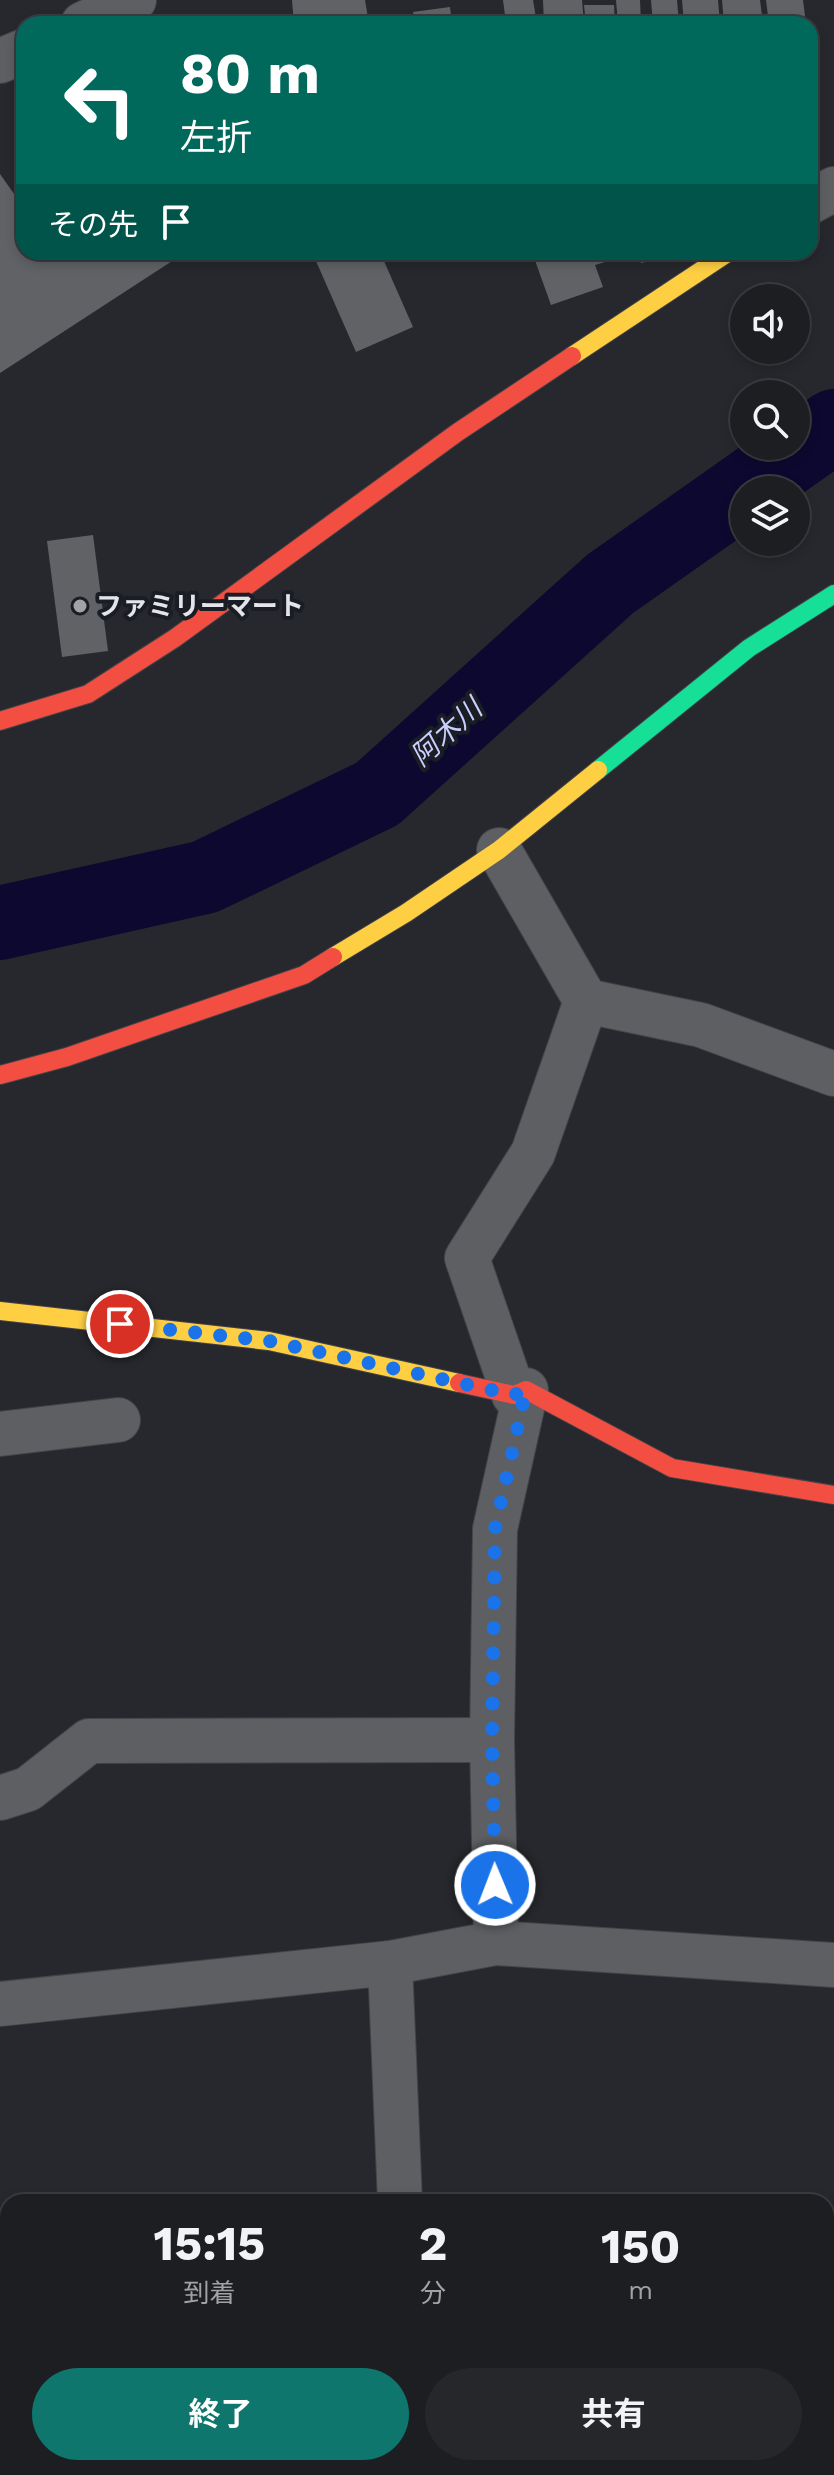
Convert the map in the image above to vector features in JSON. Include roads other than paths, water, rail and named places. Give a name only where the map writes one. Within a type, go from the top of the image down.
[{"type":"street","points":[[100,16],[134,0]]},
{"type":"street","points":[[0,721],[88,694],[162,646],[458,432],[717,260]]},
{"type":"street","points":[[0,1075],[67,1057],[304,975],[406,913],[499,850],[749,648],[834,594]]},
{"type":"street","points":[[499,850],[586,1001],[701,1025],[834,1074]]},
{"type":"street","points":[[496,1943],[492,1740],[495,1529],[520,1392],[467,1258],[533,1153],[586,1001]]},
{"type":"street","points":[[0,1311],[269,1341],[520,1392],[672,1468],[834,1495]]},
{"type":"street","points":[[0,1434],[118,1420]]},
{"type":"street","points":[[0,1798],[28,1789],[89,1741],[492,1740]]},
{"type":"street","points":[[0,2004],[390,1963],[496,1943],[834,1965]]},
{"type":"street","points":[[390,1963],[400,2194]]},
{"type":"waterway","name":"阿木川","points":[[0,923],[205,877],[377,794],[610,584],[834,426]]},
{"type":"place","name":"ファミリーマート","points":[[80,606]]}]
